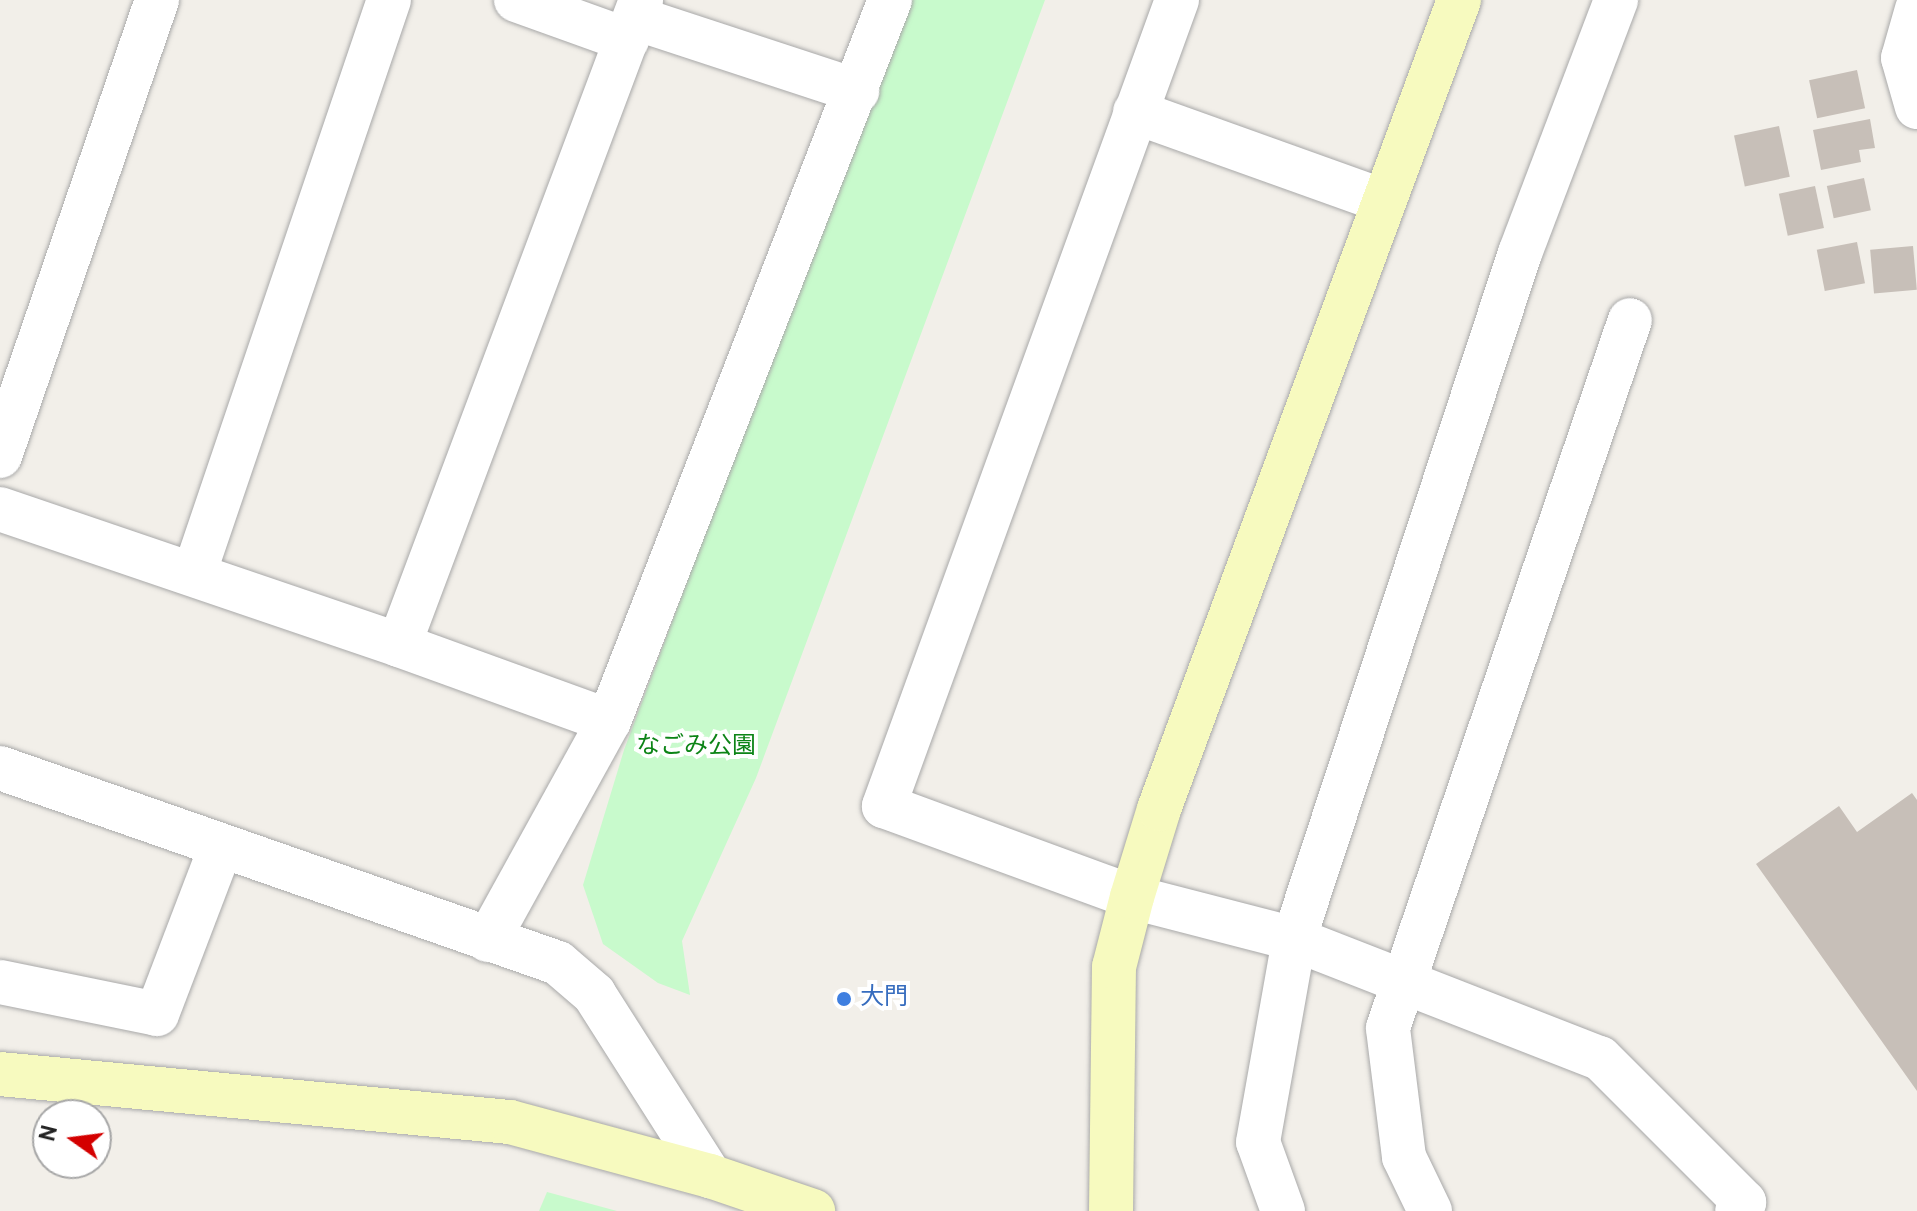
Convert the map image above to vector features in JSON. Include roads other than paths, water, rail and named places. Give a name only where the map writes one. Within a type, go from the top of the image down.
[{"type":"street","points":[[0,456],[157,0]]},
{"type":"street","points":[[194,574],[389,0]]},
{"type":"street","points":[[516,0],[634,19],[857,91]]},
{"type":"street","points":[[488,940],[609,721],[890,0]]},
{"type":"street","points":[[1177,0],[884,806],[1132,897],[1294,939],[1600,1058],[1744,1202],[1737,1211]]},
{"type":"street","points":[[1111,1211],[1114,967],[1132,897],[1159,809],[1459,0]]},
{"type":"street","points":[[1283,1211],[1258,1142],[1294,939],[1520,253],[1616,0]]},
{"type":"street","points":[[1917,9],[1903,58],[1917,107]]},
{"type":"street","points":[[399,645],[634,19]]},
{"type":"street","points":[[1135,112],[1384,201]]},
{"type":"street","points":[[1430,1211],[1404,1157],[1388,1028],[1630,320]]},
{"type":"street","points":[[0,509],[399,645],[609,721]]},
{"type":"street","points":[[0,768],[558,963],[594,994],[710,1176]]},
{"type":"street","points":[[0,982],[157,1014],[221,846]]},
{"type":"street","points":[[0,1074],[510,1122],[710,1176],[813,1211]]},
{"type":"place","name":"大門","points":[[844,999]]},
{"type":"park label","name":"なごみ公園","points":[[696,748]]}]
